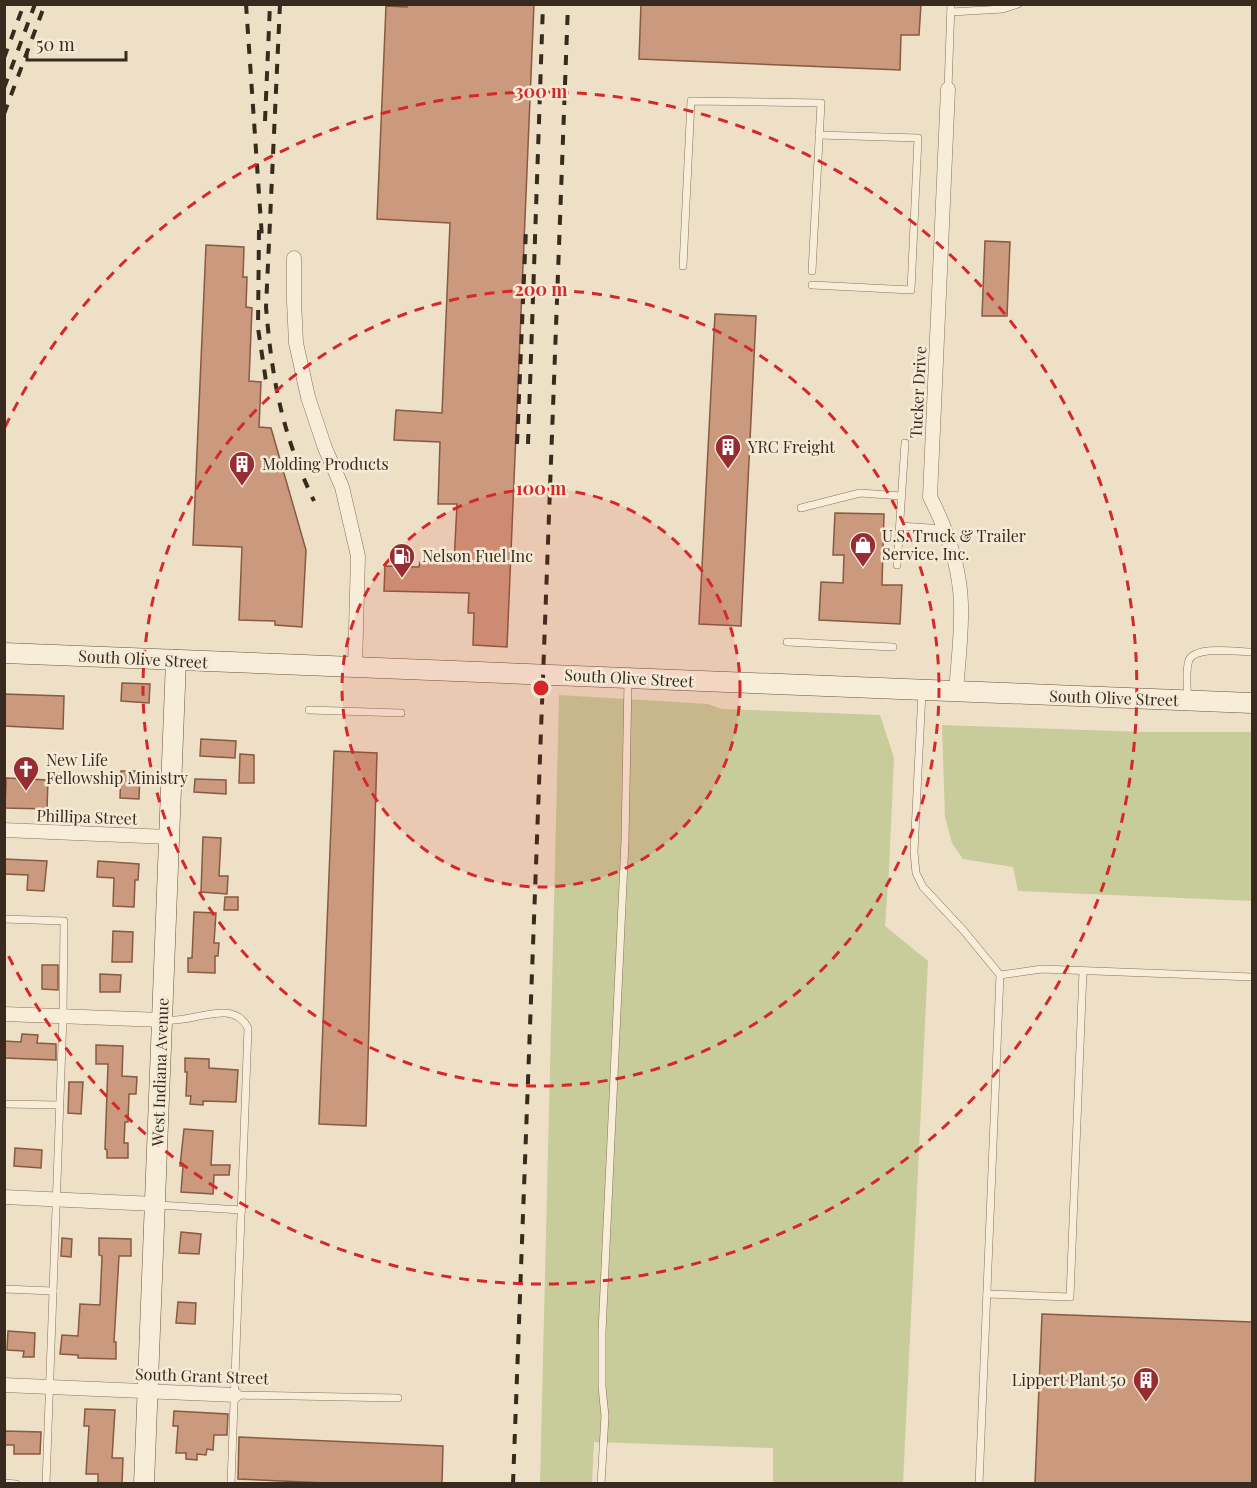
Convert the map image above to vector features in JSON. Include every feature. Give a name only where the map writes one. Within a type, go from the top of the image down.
[{"type":"street","name":"Tucker Drive","points":[[948,89],[930,497],[945,529],[955,564],[961,603],[956,692]]},
{"type":"street","points":[[294,258],[296,343],[308,397],[325,448],[342,487],[358,556],[355,667]]},
{"type":"street","name":"South Olive Street","points":[[4,652],[1252,704]]},
{"type":"street","name":"West Indiana Avenue","points":[[144,1484],[176,660]]},
{"type":"street","name":"Phillipa Street","points":[[4,830],[169,837]]},
{"type":"street","points":[[4,1014],[162,1020]]},
{"type":"street","points":[[4,1197],[155,1204]]},
{"type":"street","name":"South Grant Street","points":[[4,1385],[235,1395]]},
{"type":"lane","points":[[948,89],[951,8],[1003,9],[1018,4]]},
{"type":"lane","points":[[683,266],[692,101],[821,103],[813,271]]},
{"type":"lane","points":[[812,285],[911,290],[918,138],[819,135]]},
{"type":"lane","points":[[897,565],[904,443]]},
{"type":"lane","points":[[801,508],[860,493],[901,496]]},
{"type":"lane","points":[[900,526],[945,529]]},
{"type":"lane","points":[[787,642],[893,647]]},
{"type":"lane","points":[[1187,701],[1188,662],[1194,655],[1210,651],[1252,652]]},
{"type":"lane","points":[[601,1484],[605,1416],[602,1387],[602,1332],[625,841],[628,678]]},
{"type":"lane","points":[[922,691],[916,873],[924,887],[1000,975],[979,1484]]},
{"type":"lane","points":[[309,710],[401,713]]},
{"type":"lane","points":[[4,919],[64,921],[63,1016],[46,1484]]},
{"type":"lane","points":[[1000,975],[1042,969],[1252,977]]},
{"type":"lane","points":[[987,1294],[1070,1297],[1083,971]]},
{"type":"lane","points":[[162,1020],[176,1022],[212,1013],[231,1013],[244,1020],[248,1028],[231,1484]]},
{"type":"lane","points":[[4,1104],[59,1105]]},
{"type":"lane","points":[[155,1204],[242,1210]]},
{"type":"lane","points":[[4,1289],[53,1291]]},
{"type":"lane","name":"South Grant Street","points":[[235,1395],[398,1398]]},
{"type":"lane","points":[[4,1483],[16,1484]]},
{"type":"green space","points":[[559,695],[708,704],[722,709],[880,715],[894,758],[885,926],[928,961],[903,1483],[773,1483],[773,1448],[594,1442],[592,1483],[540,1484]]},
{"type":"green space","points":[[942,725],[1143,732],[1252,732],[1252,901],[1018,891],[1013,867],[963,859],[952,843],[945,817]]},
{"type":"building","points":[[408,4],[534,4],[507,647],[473,645],[474,613],[468,613],[469,593],[384,591],[385,566],[419,567],[420,562],[454,563],[457,504],[438,504],[440,442],[394,440],[396,410],[442,413],[450,223],[377,219],[386,6],[407,7]]},
{"type":"building","points":[[641,4],[921,4],[919,35],[901,35],[900,70],[639,59]]},
{"type":"building","points":[[985,241],[1010,242],[1007,316],[982,316]]},
{"type":"building","name":"Molding Products","points":[[206,245],[244,247],[243,277],[247,277],[246,307],[252,308],[249,381],[261,382],[259,427],[271,428],[306,550],[302,627],[275,625],[275,621],[239,620],[242,547],[193,545]]},
{"type":"building","name":"YRC Freight","points":[[715,314],[756,316],[741,626],[699,624]]},
{"type":"building","name":"U.S. Truck & Trailer Service, Inc.","points":[[835,513],[884,514],[882,585],[902,585],[900,624],[819,620],[821,582],[843,583],[844,555],[833,555]]},
{"type":"building","points":[[122,683],[150,684],[149,703],[121,701]]},
{"type":"building","points":[[4,694],[64,696],[63,729],[4,726]]},
{"type":"building","points":[[201,739],[236,741],[235,758],[200,756]]},
{"type":"building","points":[[334,751],[377,753],[366,1126],[319,1124]]},
{"type":"building","points":[[240,754],[254,755],[254,783],[239,783]]},
{"type":"building","points":[[121,771],[140,771],[139,799],[120,798]]},
{"type":"building","name":"New Life Fellowship Ministry","points":[[6,778],[48,780],[47,809],[5,808]]},
{"type":"building","points":[[195,779],[226,780],[226,794],[194,792]]},
{"type":"building","points":[[203,837],[221,838],[219,876],[228,876],[227,894],[201,892]]},
{"type":"building","points":[[4,859],[47,861],[44,891],[27,890],[28,875],[4,874]]},
{"type":"building","points":[[98,861],[139,864],[138,880],[135,880],[134,907],[113,906],[114,878],[97,877]]},
{"type":"building","points":[[225,897],[238,897],[238,910],[224,910]]},
{"type":"building","points":[[194,912],[216,913],[214,943],[219,943],[218,956],[215,956],[215,973],[188,972],[188,958],[192,958]]},
{"type":"building","points":[[113,931],[133,932],[132,962],[112,962]]},
{"type":"building","points":[[42,965],[58,965],[58,990],[42,989]]},
{"type":"building","points":[[100,974],[121,975],[120,992],[100,992]]},
{"type":"building","points":[[22,1034],[38,1035],[37,1043],[56,1044],[56,1060],[4,1058],[4,1041],[21,1042]]},
{"type":"building","points":[[96,1045],[123,1046],[122,1076],[137,1077],[136,1094],[129,1094],[128,1122],[125,1122],[124,1143],[128,1143],[128,1158],[107,1158],[105,1149],[108,1064],[96,1064]]},
{"type":"building","points":[[185,1058],[209,1059],[209,1068],[238,1070],[236,1102],[203,1101],[203,1105],[190,1104],[191,1096],[186,1096]]},
{"type":"building","points":[[69,1082],[83,1082],[81,1114],[68,1113]]},
{"type":"building","points":[[184,1129],[213,1131],[211,1165],[230,1165],[229,1175],[214,1175],[213,1194],[181,1192],[183,1166],[180,1166]]},
{"type":"building","points":[[15,1148],[42,1150],[41,1168],[14,1166]]},
{"type":"building","points":[[181,1232],[201,1234],[199,1254],[179,1253]]},
{"type":"building","points":[[62,1238],[72,1239],[71,1257],[61,1256]]},
{"type":"building","points":[[99,1238],[131,1239],[131,1256],[119,1256],[114,1342],[116,1342],[116,1359],[78,1358],[78,1355],[60,1354],[62,1335],[78,1336],[80,1304],[100,1305],[102,1256],[99,1255]]},
{"type":"building","points":[[178,1302],[196,1303],[195,1324],[176,1323]]},
{"type":"building","name":"Lippert Plant 50","points":[[1042,1314],[1252,1322],[1252,1484],[1035,1484]]},
{"type":"building","points":[[8,1331],[35,1333],[34,1357],[23,1357],[24,1351],[7,1350]]},
{"type":"building","points":[[85,1409],[115,1410],[112,1458],[123,1458],[122,1484],[98,1484],[98,1474],[86,1474],[89,1426],[84,1426]]},
{"type":"building","points":[[174,1411],[228,1414],[227,1435],[214,1435],[213,1450],[207,1449],[206,1455],[197,1454],[197,1460],[186,1459],[186,1453],[176,1453],[178,1426],[173,1426]]},
{"type":"building","points":[[4,1431],[41,1432],[40,1454],[14,1454],[14,1445],[4,1445]]},
{"type":"building","points":[[239,1437],[443,1446],[442,1484],[347,1484],[238,1479]]},
{"type":"railway","points":[[4,58],[24,4]]},
{"type":"railway","points":[[4,88],[35,4]]},
{"type":"railway","points":[[4,114],[45,4]]},
{"type":"railway","points":[[246,4],[262,238]]},
{"type":"railway","points":[[265,121],[270,4]]},
{"type":"railway","points":[[280,4],[266,307],[280,406],[294,453],[314,501]]},
{"type":"railway","points":[[528,444],[543,4]]},
{"type":"railway","points":[[513,1484],[568,4]]},
{"type":"railway","points":[[517,444],[526,229]]},
{"type":"railway","points":[[259,230],[258,328],[267,388]]},
{"type":"place","name":"YRC Freight","points":[[728,470]]},
{"type":"place","name":"Molding Products","points":[[242,487]]},
{"type":"place","name":"U.S. Truck & Trailer Service, Inc.","points":[[863,568]]},
{"type":"place","name":"Nelson Fuel Inc","points":[[402,579]]},
{"type":"place","name":"New Life Fellowship Ministry","points":[[26,792]]},
{"type":"place","name":"Lippert Plant 50","points":[[1146,1403]]}]
